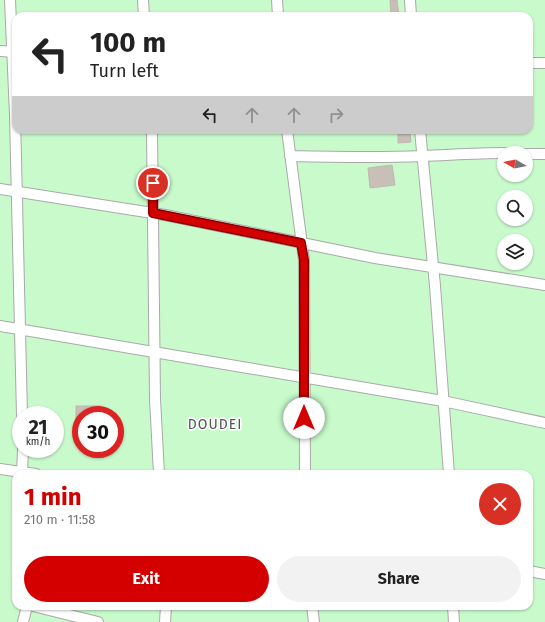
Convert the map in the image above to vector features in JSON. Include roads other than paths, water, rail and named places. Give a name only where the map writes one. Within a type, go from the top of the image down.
[{"type":"street","points":[[10,0],[12,26]]},
{"type":"street","points":[[143,0],[144,12]]},
{"type":"street","points":[[277,0],[278,12]]},
{"type":"street","points":[[410,0],[411,12]]},
{"type":"street","points":[[0,51],[12,52]]},
{"type":"street","points":[[533,63],[545,63]]},
{"type":"street","points":[[16,134],[22,406]]},
{"type":"street","points":[[152,134],[154,351],[159,470]]},
{"type":"street","points":[[288,134],[304,260],[305,470]]},
{"type":"street","points":[[420,134],[433,268],[449,470]]},
{"type":"street","points":[[290,156],[372,158],[464,153],[497,153]]},
{"type":"street","points":[[533,154],[545,154]]},
{"type":"street","points":[[0,190],[153,213],[433,268],[545,285]]},
{"type":"street","points":[[0,326],[304,376],[444,401],[545,423]]},
{"type":"street","points":[[22,470],[23,458]]},
{"type":"street","points":[[0,469],[12,471]]},
{"type":"street","points":[[533,572],[545,574]]},
{"type":"street","points":[[23,622],[26,610]]},
{"type":"street","points":[[49,610],[98,622]]},
{"type":"street","points":[[166,610],[166,622]]},
{"type":"street","points":[[312,610],[314,622]]},
{"type":"street","points":[[454,610],[454,622]]},
{"type":"district","name":"DOUDEI","points":[[215,424]]}]
